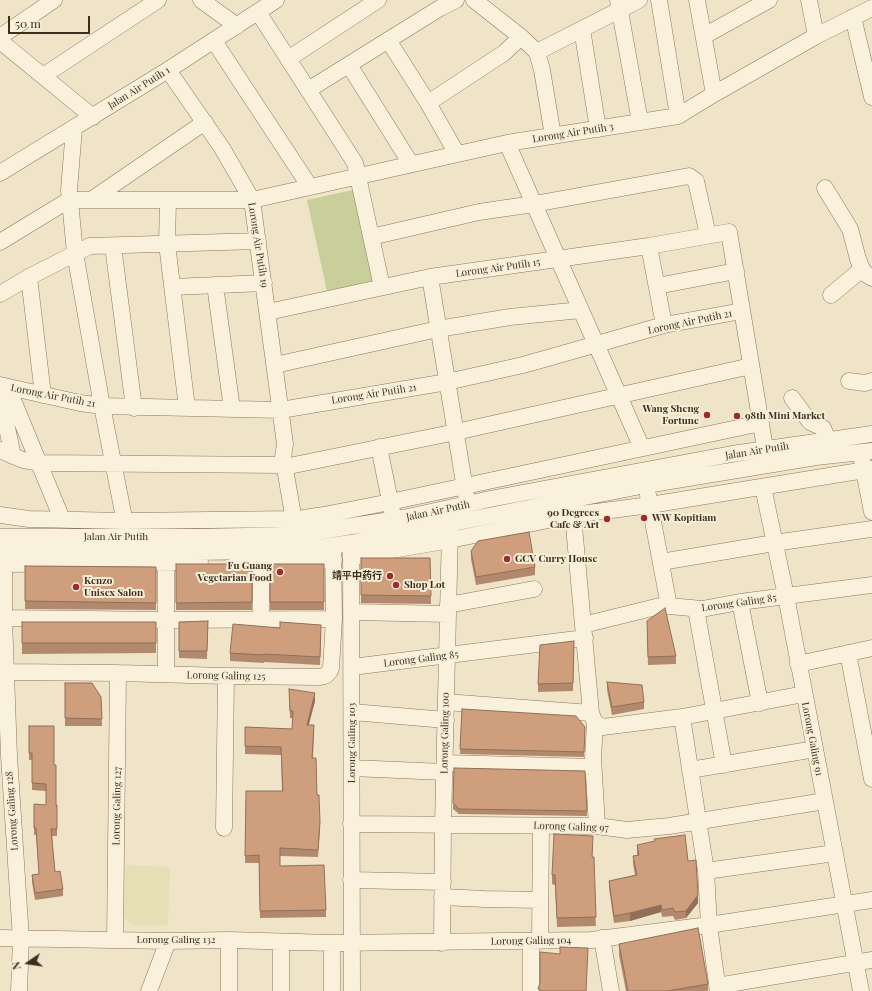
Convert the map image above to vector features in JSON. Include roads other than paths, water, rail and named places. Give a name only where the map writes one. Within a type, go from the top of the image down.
[{"type":"street","points":[[43,76],[158,0]]},
{"type":"street","points":[[201,0],[236,26]]},
{"type":"street","name":"Jalan Air Putih 1","points":[[0,174],[168,70],[276,0]]},
{"type":"street","points":[[288,59],[378,0]]},
{"type":"street","points":[[308,90],[440,8],[456,0]]},
{"type":"street","points":[[474,0],[521,37],[537,52],[542,70],[553,136]]},
{"type":"street","points":[[537,52],[582,29],[618,5],[640,0]]},
{"type":"street","points":[[659,0],[678,116]]},
{"type":"street","points":[[697,0],[714,94]]},
{"type":"street","points":[[704,36],[769,0]]},
{"type":"street","points":[[809,0],[816,36]]},
{"type":"street","points":[[0,37],[48,1]]},
{"type":"street","points":[[618,5],[640,122]]},
{"type":"street","name":"Lorong Air Putih 3","points":[[69,200],[252,200],[507,143],[678,116],[816,36],[872,8]]},
{"type":"street","points":[[258,12],[355,164],[382,287]]},
{"type":"street","points":[[853,17],[872,97]]},
{"type":"street","points":[[582,29],[598,129]]},
{"type":"street","points":[[428,103],[504,53],[521,37]]},
{"type":"street","points":[[214,40],[310,187]]},
{"type":"street","points":[[388,40],[428,103],[457,154]]},
{"type":"street","points":[[0,41],[93,116]]},
{"type":"street","points":[[349,65],[411,164]]},
{"type":"street","name":"Lorong Air Putih 19","points":[[168,70],[222,148],[252,200],[286,444],[292,456],[289,465],[301,534]]},
{"type":"street","points":[[91,200],[205,122]]},
{"type":"street","points":[[74,128],[69,200],[75,253],[102,406],[128,538]]},
{"type":"street","points":[[507,143],[642,448]]},
{"type":"street","points":[[371,237],[479,212],[534,204],[689,176],[696,181],[708,235]]},
{"type":"street","points":[[825,188],[850,229],[858,259],[867,273],[831,295]]},
{"type":"street","points":[[0,242],[69,200]]},
{"type":"street","points":[[168,200],[167,244],[187,408]]},
{"type":"street","name":"Lorong Air Putih 15","points":[[268,312],[430,277],[559,260],[729,232],[736,271]]},
{"type":"street","points":[[0,294],[29,277],[90,246],[258,241]]},
{"type":"street","points":[[113,246],[134,408]]},
{"type":"street","points":[[649,246],[664,325]]},
{"type":"street","points":[[657,286],[736,271],[766,457]]},
{"type":"street","points":[[29,277],[43,395]]},
{"type":"street","points":[[430,277],[468,504]]},
{"type":"street","points":[[173,287],[264,283]]},
{"type":"street","points":[[215,285],[232,410]]},
{"type":"street","points":[[275,365],[438,329],[510,318],[581,310]]},
{"type":"street","name":"Lorong Air Putih 21","points":[[3,389],[43,395],[80,404],[102,406],[134,408],[281,410],[447,382],[522,365],[664,325],[742,311]]},
{"type":"street","points":[[3,389],[7,453],[23,460],[39,463],[289,465],[456,432],[751,366]]},
{"type":"street","points":[[849,381],[865,383],[872,381]]},
{"type":"street","points":[[3,389],[39,463],[62,519]]},
{"type":"street","points":[[792,398],[810,422],[823,428],[828,440]]},
{"type":"street","points":[[0,514],[29,520],[62,519],[125,521],[301,534],[324,515],[761,423]]},
{"type":"street","name":"Jalan Air Putih","points":[[301,534],[333,553],[352,550],[450,523],[530,516],[572,499],[646,485],[766,457],[828,440],[872,434]]},
{"type":"street","points":[[379,447],[394,520]]},
{"type":"street","points":[[866,452],[872,512]]},
{"type":"street","name":"Jalan Air Putih","points":[[0,537],[128,538],[301,534],[394,520],[559,486],[766,457],[816,457],[866,452]]},
{"type":"street","points":[[554,466],[559,486]]},
{"type":"street","points":[[352,550],[450,540],[530,516],[573,515],[650,505],[868,470]]},
{"type":"street","points":[[646,485],[669,606]]},
{"type":"street","name":"Lorong Galing 91","points":[[763,487],[786,596],[861,991]]},
{"type":"street","points":[[572,499],[593,718],[593,767],[597,826]]},
{"type":"street","name":"Lorong Galing 100","points":[[442,943],[446,656],[450,523]]},
{"type":"street","points":[[661,562],[872,528]]},
{"type":"street","name":"Jalan Air Putih","points":[[1,556],[197,552],[261,556],[301,534]]},
{"type":"street","name":"Lorong Galing 103","points":[[352,550],[352,991]]},
{"type":"street","points":[[1,556],[166,563],[261,556],[333,553]]},
{"type":"street","name":"Lorong Galing 125","points":[[7,672],[226,676],[325,676],[331,668],[334,620],[333,553]]},
{"type":"street","name":"Lorong Galing 128","points":[[1,556],[7,672],[4,756],[21,939],[19,991]]},
{"type":"street","points":[[261,556],[261,619]]},
{"type":"street","points":[[166,563],[166,674]]},
{"type":"street","name":"Lorong Galing 85","points":[[352,667],[446,656],[584,632],[648,608],[669,606],[696,609],[872,585]]},
{"type":"street","points":[[352,612],[448,609],[534,588]]},
{"type":"street","points":[[740,602],[760,703]]},
{"type":"street","points":[[696,609],[724,765]]},
{"type":"street","points":[[4,618],[334,620]]},
{"type":"street","points":[[798,664],[872,648]]},
{"type":"street","points":[[848,653],[872,779]]},
{"type":"street","name":"Lorong Galing 127","points":[[115,940],[118,673]]},
{"type":"street","points":[[224,828],[226,676]]},
{"type":"street","points":[[446,702],[593,718],[602,727],[682,717],[804,694]]},
{"type":"street","points":[[352,712],[446,720]]},
{"type":"street","points":[[682,717],[706,871],[709,925],[718,989],[872,960]]},
{"type":"street","points":[[690,770],[814,749]]},
{"type":"street","points":[[352,768],[593,767]]},
{"type":"street","name":"Lorong Galing 97","points":[[351,824],[597,826],[627,830],[698,822],[824,801]]},
{"type":"street","points":[[531,991],[540,900],[541,826]]},
{"type":"street","points":[[706,871],[835,853]]},
{"type":"street","points":[[351,880],[540,900]]},
{"type":"street","name":"Lorong Galing 104","points":[[351,943],[591,940],[709,925],[872,900]]},
{"type":"street","name":"Lorong Galing 132","points":[[0,938],[168,941],[229,940],[351,943]]},
{"type":"street","points":[[602,938],[612,991]]},
{"type":"street","points":[[223,991],[230,991],[229,940]]},
{"type":"street","points":[[149,991],[168,941]]},
{"type":"street","points":[[281,942],[281,991]]},
{"type":"street","points":[[332,943],[332,991]]},
{"type":"place","name":"Wang Sheng Fortune","points":[[707,415]]},
{"type":"place","name":"98th Mini Market","points":[[737,416]]},
{"type":"place","name":"WW Kopitiam","points":[[644,518]]},
{"type":"place","name":"90 Degrees Cafe & Art","points":[[607,519]]},
{"type":"place","name":"GCV Curry House","points":[[507,559]]},
{"type":"place","name":"Fu Guang Vegetarian Food","points":[[280,572]]},
{"type":"place","name":"靖平中药行","points":[[390,576]]},
{"type":"place","name":"Shop Lot","points":[[396,585]]},
{"type":"place","name":"Kenzo Unisex Salon","points":[[76,587]]}]
